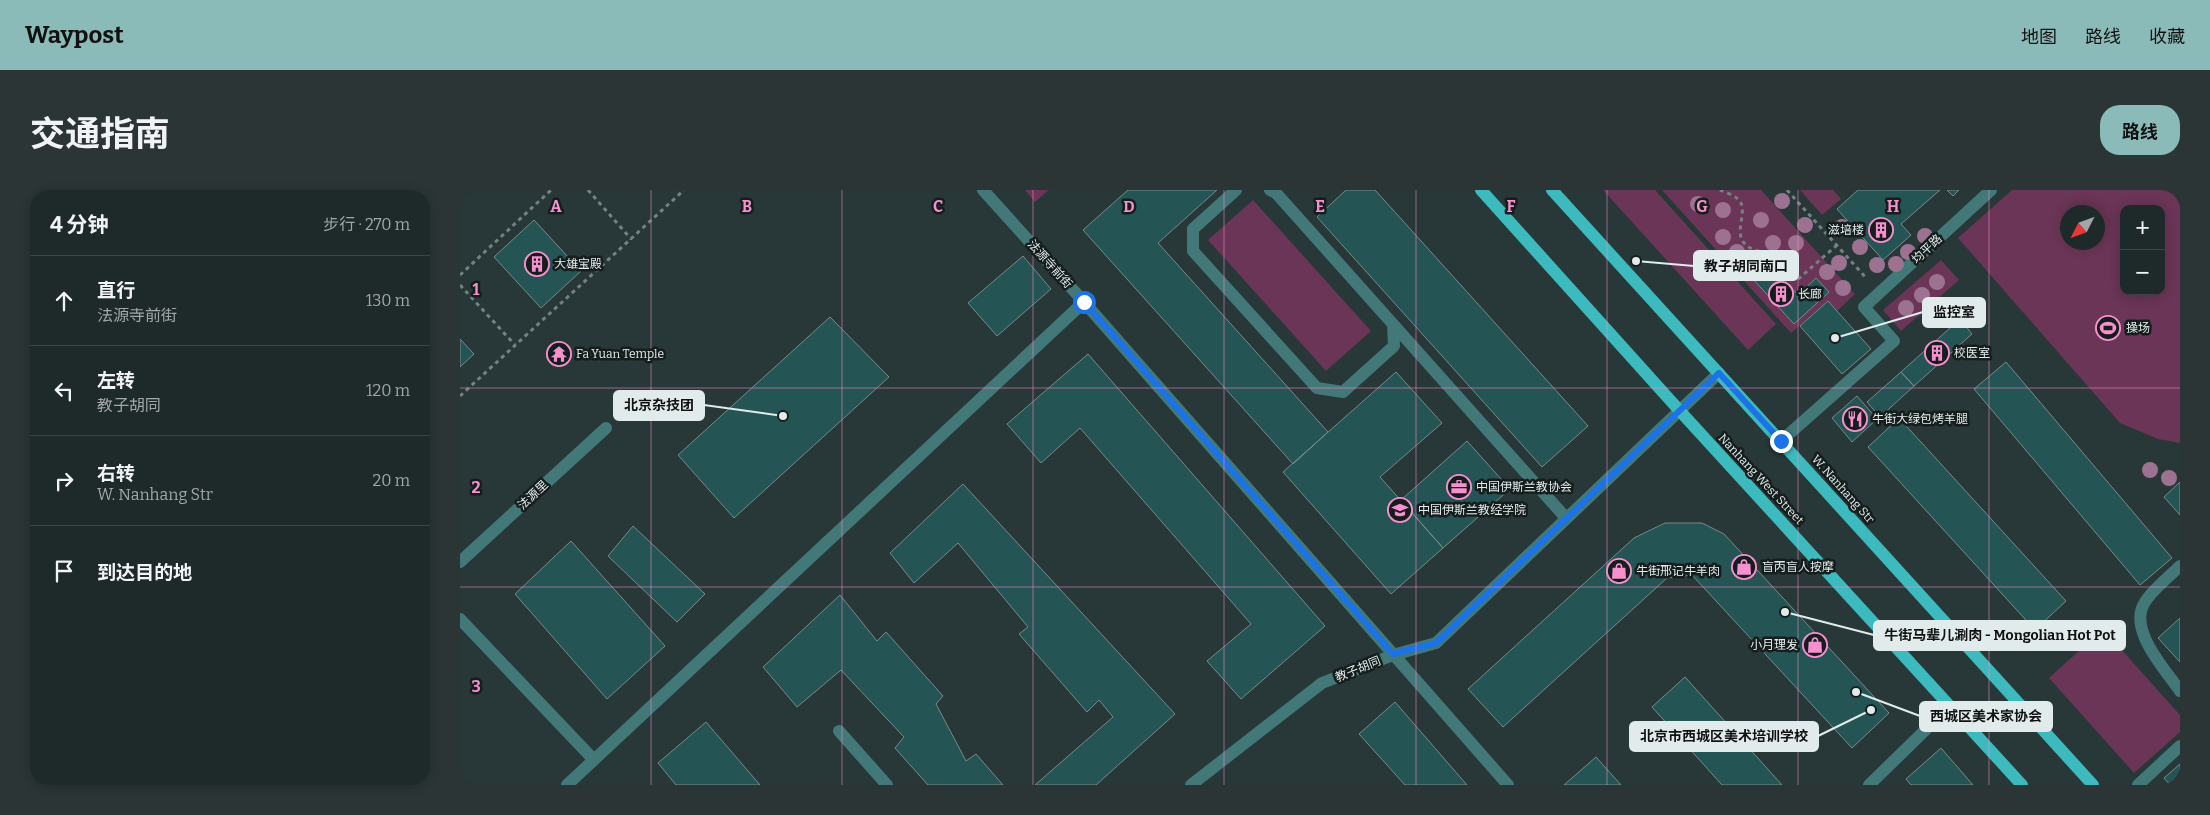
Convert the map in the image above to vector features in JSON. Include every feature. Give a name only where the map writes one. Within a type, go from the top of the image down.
[{"type":"main road","name":"Nanhang West Street","points":[[1481,190],[1679,410],[2022,785]]},
{"type":"main road","name":"W. Nanhang Str","points":[[1552,190],[2094,785]]},
{"type":"street","name":"法源寺前街","points":[[983,190],[1084,302],[1508,785]]},
{"type":"street","points":[[1236,190],[1193,229],[1193,251],[1317,388],[1343,392],[1394,346],[1393,324]]},
{"type":"street","name":"均平路","points":[[1781,441],[1894,341],[1864,307],[1991,190]]},
{"type":"street","points":[[1275,191],[1566,518]]},
{"type":"street","points":[[567,785],[1084,302]]},
{"type":"street","name":"教子胡同","points":[[1191,785],[1322,683],[1393,654],[1436,643],[1719,373]]},
{"type":"street","name":"法源里","points":[[460,562],[606,428]]},
{"type":"street","points":[[2180,566],[2144,603],[2138,619],[2145,641],[2180,691]]},
{"type":"street","points":[[460,619],[594,760]]},
{"type":"street","points":[[1869,785],[1950,706]]},
{"type":"street","points":[[839,731],[887,785]]},
{"type":"street","points":[[2138,785],[2180,746]]},
{"type":"path","points":[[460,275],[551,190]]},
{"type":"path","points":[[588,190],[631,239]]},
{"type":"path","points":[[460,396],[684,190]]},
{"type":"path","points":[[1720,190],[1739,199],[1742,206],[1740,235],[1746,246],[1771,254],[1796,281],[1836,245]]},
{"type":"path","points":[[1787,190],[1880,293]]},
{"type":"path","points":[[460,285],[515,345]]},
{"type":"shaded area","points":[[1025,190],[1049,190],[1035,202]]},
{"type":"shaded area","points":[[1603,190],[1655,190],[1776,324],[1748,350]]},
{"type":"shaded area","points":[[1662,190],[1761,190],[1855,294],[1837,311],[1828,301],[1791,333]]},
{"type":"shaded area","points":[[1800,190],[1833,190],[1841,199],[1822,215]]},
{"type":"shaded area","name":"操场","points":[[2012,190],[2180,190],[2180,443],[2158,439],[2120,423],[1958,238]]},
{"type":"shaded area","points":[[1253,200],[1371,331],[1326,371],[1208,240]]},
{"type":"shaded area","points":[[1941,260],[1959,280],[1901,331],[1883,310]]},
{"type":"shaded area","points":[[2103,629],[2180,715],[2180,732],[2134,773],[2049,678]]},
{"type":"building","points":[[1128,190],[1217,190],[1158,243],[1328,432],[1293,464],[1083,230]]},
{"type":"building","points":[[1346,190],[1375,190],[1588,426],[1542,467],[1317,217]]},
{"type":"building","name":"滋培楼","points":[[1858,190],[1940,190],[1901,224],[1911,235],[1883,260],[1837,209]]},
{"type":"building","points":[[1947,190],[1959,190],[1953,196]]},
{"type":"building","name":"大雄宝殿","points":[[534,220],[581,271],[541,308],[494,257]]},
{"type":"building","points":[[1023,256],[1051,289],[997,336],[968,303]]},
{"type":"building","name":"长廊","points":[[1768,262],[1798,295],[1816,278],[1829,292],[1794,324],[1751,277]]},
{"type":"building","points":[[1828,301],[1871,349],[1842,374],[1800,326]]},
{"type":"building","points":[[830,317],[889,377],[734,518],[678,455]]},
{"type":"building","name":"校医室","points":[[1960,319],[1972,334],[1914,386],[1901,372]]},
{"type":"building","points":[[460,339],[474,354],[460,367]]},
{"type":"building","points":[[1088,354],[1325,626],[1241,699],[1207,661],[1251,624],[1080,428],[1041,463],[1007,424]]},
{"type":"building","points":[[2006,362],[2172,558],[2140,585],[1974,389]]},
{"type":"building","points":[[1396,372],[1442,423],[1380,477],[1443,548],[1391,594],[1283,472]]},
{"type":"building","points":[[1901,372],[1914,386],[1880,417],[1867,402]]},
{"type":"building","name":"牛街大绿包烤羊腿","points":[[1857,396],[1877,419],[1852,442],[1832,418]]},
{"type":"building","points":[[1899,418],[2066,601],[2035,630],[1868,447]]},
{"type":"building","points":[[1467,441],[1510,489],[1443,548],[1401,500]]},
{"type":"building","points":[[2180,482],[2180,515],[2164,497]]},
{"type":"building","points":[[963,484],[1175,714],[1096,785],[1035,785],[1113,717],[1099,700],[1087,712],[1019,634],[1028,627],[958,543],[914,583],[890,553]]},
{"type":"building","points":[[1665,523],[1702,523],[1724,534],[1889,713],[1852,748],[1692,575],[1667,578],[1503,727],[1468,689],[1634,538]]},
{"type":"building","points":[[633,526],[705,594],[677,622],[608,556]]},
{"type":"building","points":[[571,541],[665,646],[607,699],[515,594]]},
{"type":"building","points":[[840,595],[877,641],[886,632],[943,696],[936,704],[966,761],[976,754],[1003,785],[928,785],[895,748],[904,737],[841,670],[797,707],[763,667]]},
{"type":"building","points":[[2180,618],[2180,662],[2158,638]]},
{"type":"building","points":[[1685,677],[1782,785],[1722,785],[1652,707]]},
{"type":"building","points":[[1395,702],[1467,785],[1405,785],[1359,734]]},
{"type":"building","points":[[706,722],[760,785],[676,785],[658,763]]},
{"type":"building","points":[[1941,748],[1973,785],[1911,785],[1906,779]]},
{"type":"building","points":[[1596,757],[1621,785],[1564,785]]},
{"type":"building","points":[[2180,764],[2180,785],[2170,785],[2164,778]]},
{"type":"place","name":"滋培楼","points":[[1881,230]]},
{"type":"place","name":"教子胡同南口","points":[[1636,261]]},
{"type":"place","name":"大雄宝殿","points":[[537,264]]},
{"type":"place","name":"长廊","points":[[1781,294]]},
{"type":"place","name":"操场","points":[[2108,328]]},
{"type":"place","name":"监控室","points":[[1835,338]]},
{"type":"place","name":"校医室","points":[[1937,353]]},
{"type":"place","name":"Fa Yuan Temple","points":[[559,354]]},
{"type":"place","name":"北京杂技团","points":[[783,416]]},
{"type":"place","name":"牛街大绿包烤羊腿","points":[[1855,419]]},
{"type":"place","name":"中国伊斯兰教协会","points":[[1459,487]]},
{"type":"place","name":"中国伊斯兰教经学院","points":[[1400,510]]},
{"type":"place","name":"盲丙盲人按摩","points":[[1744,567]]},
{"type":"place","name":"牛街邢记牛羊肉","points":[[1619,571]]},
{"type":"place","name":"牛街马辈儿涮肉 - Mongolian Hot Pot","points":[[1785,612]]},
{"type":"place","name":"小月理发","points":[[1815,645]]},
{"type":"place","name":"西城区美术家协会","points":[[1856,692]]},
{"type":"place","name":"北京市西城区美术培训学校","points":[[1871,710]]},
{"type":"route","points":[[1084,302],[1393,654],[1436,643],[1719,373],[1781,441]]}]
